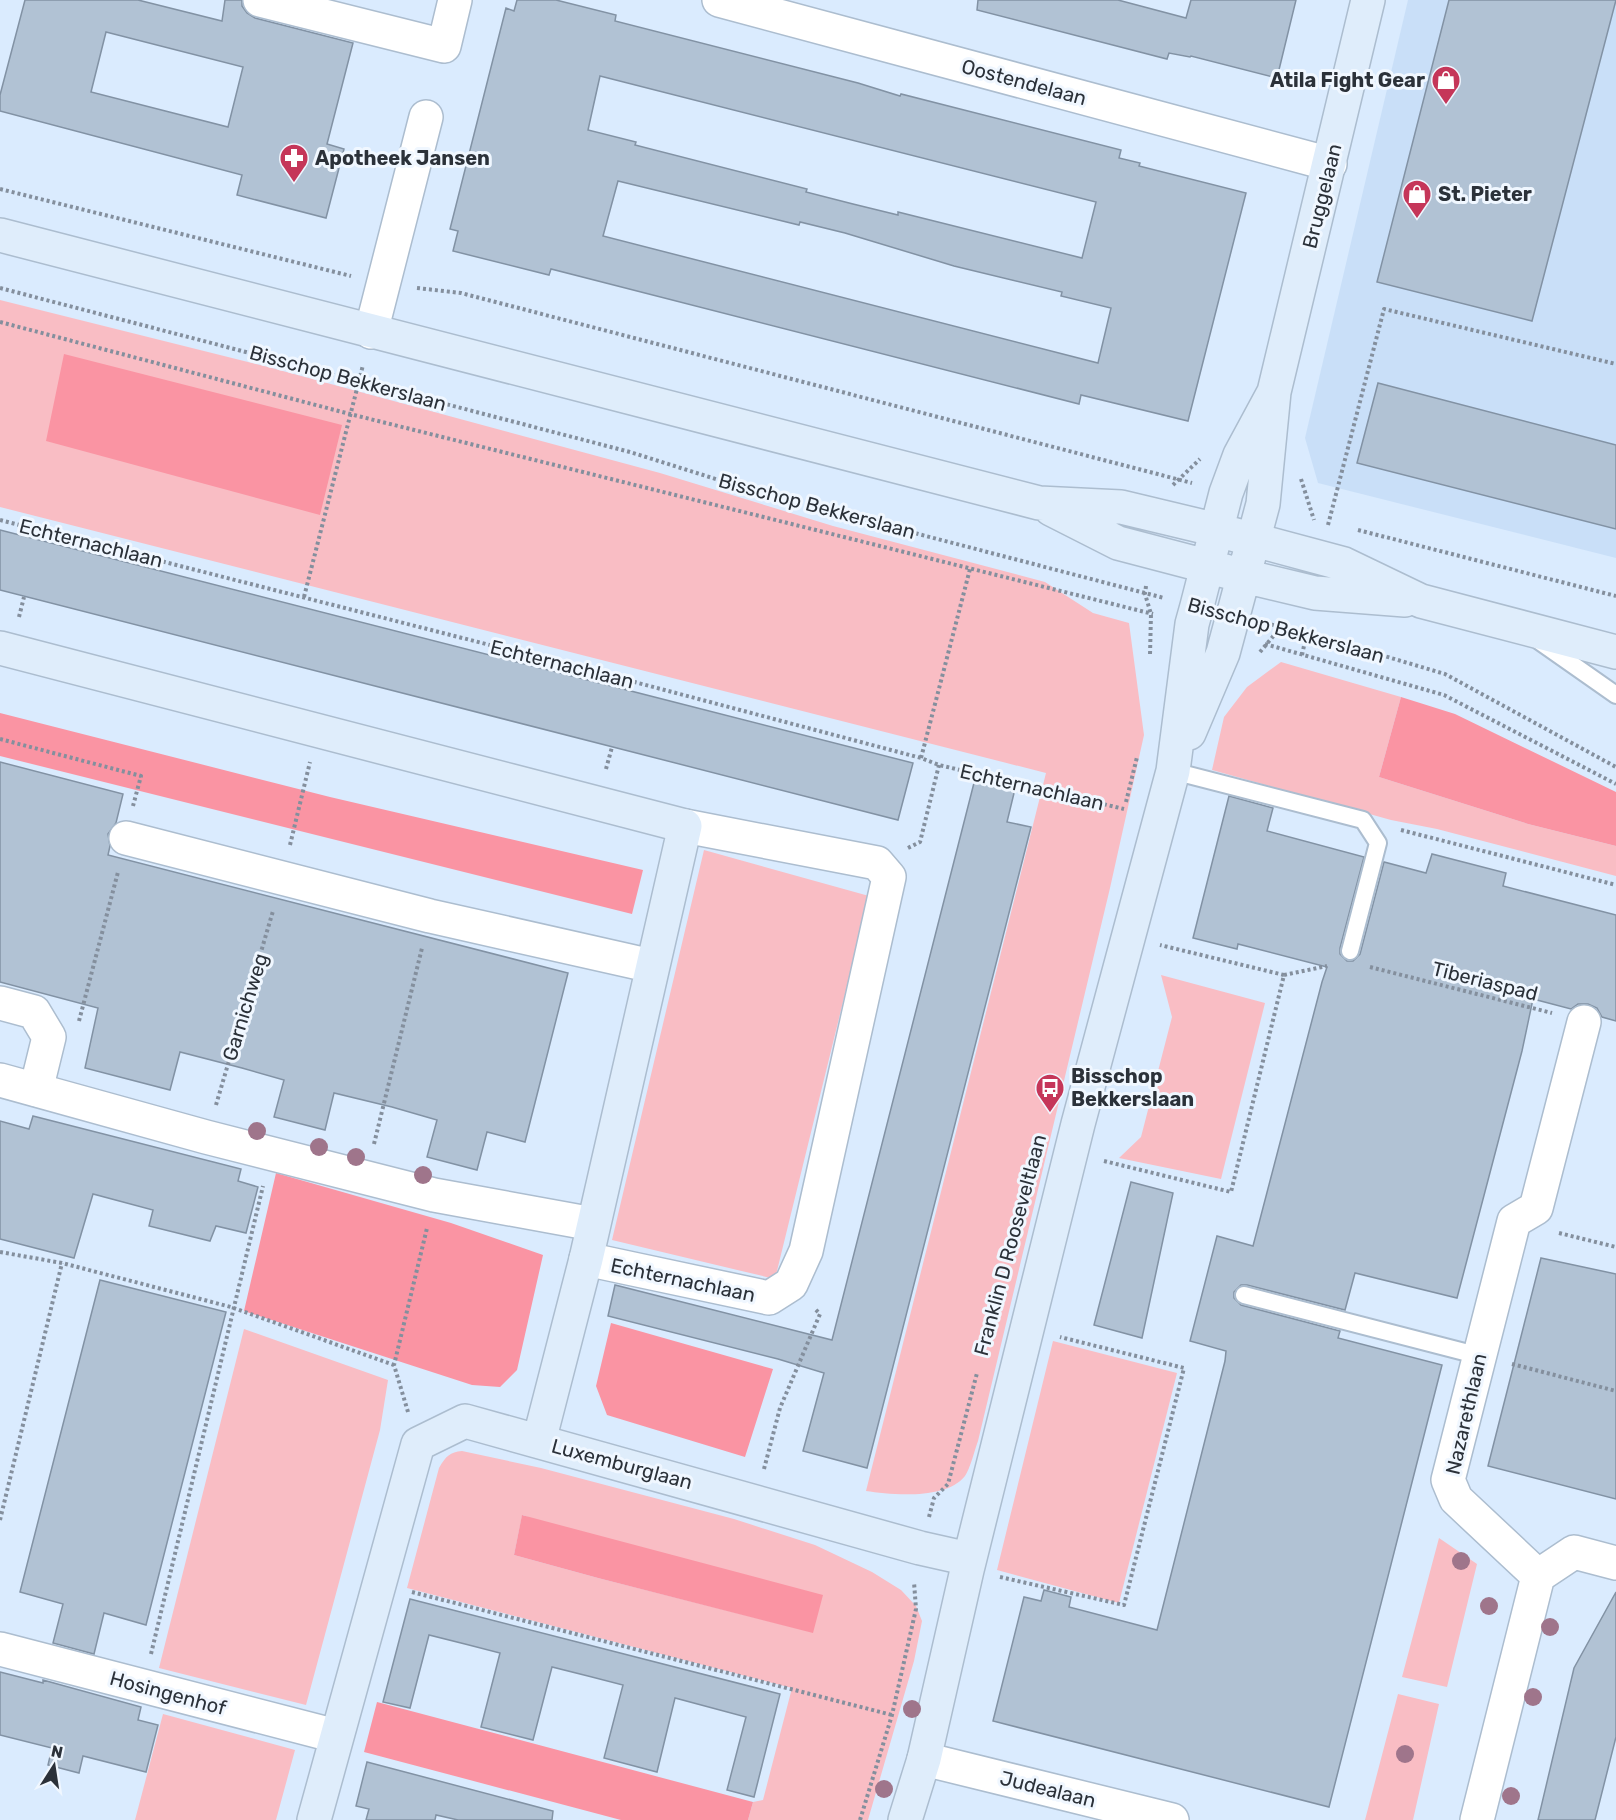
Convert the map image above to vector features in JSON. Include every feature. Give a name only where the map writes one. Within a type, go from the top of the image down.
[{"type":"main road","name":"Bruggelaan","points":[[1244,576],[1263,504],[1274,392],[1368,0]]},
{"type":"main road","name":"Bisschop Bekkerslaan","points":[[0,235],[1039,503],[1121,507],[1322,557],[1344,564],[1421,601],[1616,652]]},
{"type":"main road","name":"Bruggelaan","points":[[1207,567],[1226,494],[1240,455],[1274,392]]},
{"type":"main road","name":"Bisschop Bekkerslaan","points":[[1039,503],[1118,543],[1207,567],[1315,593],[1421,601]]},
{"type":"main road","name":"Franklin D Rooseveltlaan","points":[[905,1820],[924,1759],[968,1564],[1026,1329],[1173,771],[1192,624],[1207,567]]},
{"type":"main road","name":"Franklin D Rooseveltlaan","points":[[1173,771],[1223,653],[1244,576]]},
{"type":"main road","points":[[0,648],[685,826]]},
{"type":"main road","name":"Echternachlaan","points":[[539,1441],[586,1259],[685,826]]},
{"type":"main road","name":"Luxemburglaan","points":[[418,1444],[465,1421],[756,1501],[968,1564]]},
{"type":"main road","points":[[314,1820],[418,1444]]},
{"type":"street","points":[[260,0],[444,46],[455,0]]},
{"type":"street","name":"Oostendelaan","points":[[719,0],[1330,164]]},
{"type":"street","points":[[371,332],[426,117]]},
{"type":"street","points":[[685,826],[877,863],[889,877],[806,1251],[791,1284]]},
{"type":"street","points":[[126,837],[430,916],[652,966]]},
{"type":"street","points":[[0,1003],[34,1012],[50,1037],[36,1090]]},
{"type":"street","points":[[1514,1221],[1536,1208],[1584,1022]]},
{"type":"street","points":[[0,1080],[206,1137],[434,1195],[593,1224]]},
{"type":"street","name":"Nazarethlaan","points":[[1514,1221],[1448,1480],[1456,1499],[1538,1576]]},
{"type":"street","name":"Echternachlaan","points":[[586,1259],[769,1298],[791,1284]]},
{"type":"street","points":[[1477,1820],[1538,1576],[1574,1552],[1616,1563]]},
{"type":"street","name":"Hosingenhof","points":[[0,1649],[336,1736]]},
{"type":"street","name":"Judealaan","points":[[924,1759],[1172,1820]]},
{"type":"lane","points":[[1518,627],[1616,696]]},
{"type":"lane","points":[[1173,771],[1363,820],[1378,843],[1350,951]]},
{"type":"lane","points":[[1244,1294],[1480,1356]]},
{"type":"path","points":[[0,189],[384,284],[460,293],[1179,479],[1226,494]]},
{"type":"path","name":"Bisschop Bekkerslaan","points":[[0,288],[630,452],[757,492],[1197,606]]},
{"type":"path","points":[[1322,557],[1384,309],[1616,364]]},
{"type":"path","points":[[0,322],[350,414],[1151,614]]},
{"type":"path","points":[[304,597],[358,381]]},
{"type":"path","points":[[1263,504],[1329,522]]},
{"type":"path","name":"Echternachlaan","points":[[0,520],[627,680],[921,758],[939,765],[1124,809]]},
{"type":"path","points":[[1352,528],[1616,596]]},
{"type":"path","points":[[38,539],[39,530]]},
{"type":"path","points":[[921,758],[970,569]]},
{"type":"path","points":[[1302,655],[1315,593]]},
{"type":"path","points":[[1145,594],[1151,614],[1150,657]]},
{"type":"path","points":[[1231,624],[1302,655],[1444,695],[1616,784]]},
{"type":"path","name":"Bisschop Bekkerslaan","points":[[1231,624],[1306,633],[1445,674],[1616,768]]},
{"type":"path","points":[[625,689],[627,680]]},
{"type":"path","name":"Garnichweg","points":[[206,1137],[282,877],[318,731]]},
{"type":"path","points":[[0,738],[141,776],[77,1029]]},
{"type":"path","points":[[1121,820],[1138,754]]},
{"type":"path","points":[[877,863],[920,842],[939,765]]},
{"type":"path","points":[[1363,820],[1616,885]]},
{"type":"path","points":[[366,1177],[430,916]]},
{"type":"path","points":[[1129,938],[1284,975],[1337,964]]},
{"type":"path","name":"Tiberiaspad","points":[[1370,967],[1584,1022]]},
{"type":"path","points":[[1071,1153],[1231,1192],[1284,975]]},
{"type":"path","points":[[143,1686],[270,1153]]},
{"type":"path","points":[[418,1444],[394,1365],[434,1195]]},
{"type":"path","points":[[1514,1221],[1616,1248]]},
{"type":"path","points":[[0,1252],[62,1263],[234,1308],[394,1365]]},
{"type":"path","points":[[0,1520],[62,1263]]},
{"type":"path","points":[[756,1501],[780,1408],[820,1314],[791,1284]]},
{"type":"path","points":[[968,1564],[1124,1605],[1184,1368],[1026,1329]]},
{"type":"path","points":[[1480,1356],[1616,1391]]},
{"type":"path","name":"Franklin D Rooseveltlaan","points":[[860,1820],[892,1715],[915,1609],[914,1578],[920,1548],[934,1498],[948,1484],[978,1369]]},
{"type":"path","points":[[379,1583],[892,1715]]},
{"type":"shaded area","points":[[1408,0],[1616,0],[1616,558],[1318,483],[1305,438]]},
{"type":"shaded area","points":[[0,300],[268,367],[660,473],[833,526],[1045,582],[1093,613],[1129,623],[1144,735],[1110,888],[978,1441],[967,1473],[956,1484],[945,1489],[918,1494],[866,1491],[1046,773],[0,507]]},
{"type":"shaded area","points":[[64,354],[342,425],[320,515],[46,441]]},
{"type":"shaded area","points":[[1281,662],[1401,697],[1379,777],[1528,824],[1616,846],[1616,876],[1437,829],[1391,820],[1212,770],[1224,717],[1247,687]]},
{"type":"shaded area","points":[[1401,697],[1455,714],[1616,792],[1616,846],[1528,824],[1379,777]]},
{"type":"shaded area","points":[[0,713],[330,797],[643,870],[632,914],[0,756]]},
{"type":"shaded area","points":[[704,850],[869,896],[775,1279],[612,1240]]},
{"type":"shaded area","points":[[1161,975],[1265,1003],[1221,1179],[1119,1158],[1141,1137],[1172,1017]]},
{"type":"shaded area","points":[[276,1173],[451,1223],[543,1255],[517,1370],[500,1387],[472,1385],[244,1311]]},
{"type":"shaded area","points":[[611,1323],[773,1369],[745,1457],[607,1415],[596,1386]]},
{"type":"shaded area","points":[[244,1329],[388,1380],[380,1430],[306,1705],[159,1668]]},
{"type":"shaded area","points":[[1053,1341],[1177,1373],[1119,1603],[997,1570]]},
{"type":"shaded area","points":[[458,1452],[541,1468],[734,1519],[815,1545],[872,1572],[901,1590],[916,1606],[922,1621],[914,1661],[868,1820],[748,1820],[753,1802],[763,1800],[792,1688],[407,1588],[439,1468],[449,1455]],"holes":[[[523,1515],[812,1632],[514,1555]]]},
{"type":"shaded area","points":[[522,1515],[823,1595],[813,1633],[514,1555]]},
{"type":"shaded area","points":[[1439,1538],[1477,1564],[1447,1687],[1402,1677]]},
{"type":"shaded area","points":[[1398,1694],[1439,1704],[1413,1820],[1365,1820]]},
{"type":"shaded area","points":[[377,1702],[753,1802],[748,1820],[621,1820],[364,1752]]},
{"type":"shaded area","points":[[163,1714],[295,1750],[276,1820],[135,1820]]},
{"type":"building","points":[[25,0],[138,0],[222,21],[225,0],[242,0],[242,6],[247,13],[255,18],[353,43],[327,144],[344,149],[326,218],[237,195],[242,175],[0,111],[0,95]],"holes":[[[106,32],[243,67],[228,127],[91,92]]]},
{"type":"building","points":[[517,0],[556,0],[616,15],[615,21],[858,83],[900,96],[901,94],[1121,150],[1119,158],[1140,163],[1139,166],[1246,193],[1188,421],[1081,395],[1079,404],[551,269],[549,275],[453,251],[458,231],[450,229],[506,8],[514,11]],"holes":[[[600,76],[1096,202],[1082,258],[898,212],[898,215],[806,192],[807,189],[635,145],[636,142],[588,130]],[[618,181],[799,225],[800,222],[845,233],[954,266],[1062,292],[1061,296],[1111,308],[1098,363],[603,236]]]},
{"type":"building","points":[[978,0],[1118,0],[1186,18],[1191,0],[1296,0],[1277,78],[1191,56],[1169,53],[1167,59],[977,10]]},
{"type":"building","points":[[1449,0],[1616,0],[1532,321],[1377,282]]},
{"type":"building","points":[[1378,383],[1616,445],[1616,529],[1357,463]]},
{"type":"building","points":[[0,530],[913,763],[898,820],[0,590]]},
{"type":"building","points":[[0,762],[123,794],[116,823],[108,834],[110,846],[108,855],[568,973],[525,1142],[487,1132],[477,1170],[427,1157],[437,1120],[392,1107],[334,1093],[325,1130],[274,1117],[284,1080],[242,1068],[180,1052],[170,1090],[85,1068],[98,1008],[0,982]]},
{"type":"building","points":[[975,779],[1015,789],[1007,822],[1031,827],[867,1468],[803,1451],[824,1373],[608,1316],[615,1285],[832,1340]]},
{"type":"building","points":[[1229,796],[1273,808],[1267,831],[1364,857],[1340,948],[1340,954],[1347,961],[1353,961],[1360,954],[1384,862],[1426,873],[1432,854],[1506,873],[1503,886],[1616,915],[1616,1021],[1602,1017],[1597,1008],[1588,1004],[1578,1004],[1571,1009],[1533,999],[1522,1051],[1457,1298],[1355,1273],[1345,1310],[1247,1285],[1241,1285],[1234,1292],[1234,1298],[1241,1305],[1340,1331],[1338,1338],[1442,1365],[1329,1807],[993,1721],[1024,1597],[1041,1601],[1044,1590],[1071,1597],[1069,1607],[1157,1630],[1225,1361],[1226,1351],[1190,1341],[1217,1236],[1253,1246],[1327,967],[1238,944],[1237,949],[1193,938]]},
{"type":"building","points":[[33,1116],[241,1169],[238,1181],[258,1187],[246,1233],[216,1226],[210,1241],[149,1226],[153,1210],[93,1194],[74,1258],[0,1239],[0,1121],[29,1129]]},
{"type":"building","points":[[1131,1182],[1173,1193],[1142,1338],[1094,1325]]},
{"type":"building","points":[[1541,1258],[1616,1274],[1616,1499],[1488,1466]]},
{"type":"building","points":[[100,1280],[226,1312],[146,1625],[104,1613],[94,1654],[53,1643],[63,1604],[20,1592]]},
{"type":"building","points":[[1616,1592],[1616,1737],[1595,1820],[1538,1820],[1574,1668]]},
{"type":"building","points":[[410,1599],[780,1694],[754,1797],[727,1790],[746,1717],[675,1698],[657,1772],[604,1758],[623,1685],[552,1667],[533,1740],[481,1727],[500,1653],[465,1644],[429,1635],[410,1708],[383,1702]]},
{"type":"building","points":[[0,1672],[43,1683],[43,1680],[141,1707],[138,1720],[158,1725],[146,1772],[83,1756],[79,1773],[48,1765],[52,1748],[0,1735]]},
{"type":"building","points":[[367,1762],[553,1811],[552,1820],[458,1820],[436,1815],[435,1820],[366,1820],[369,1809],[356,1806]]},
{"type":"place","name":"Atila Fight Gear","points":[[1446,106]]},
{"type":"place","name":"Apotheek Jansen","points":[[294,184]]},
{"type":"place","name":"St. Pieter","points":[[1417,220]]},
{"type":"place","name":"Bisschop Bekkerslaan","points":[[1050,1114]]}]
